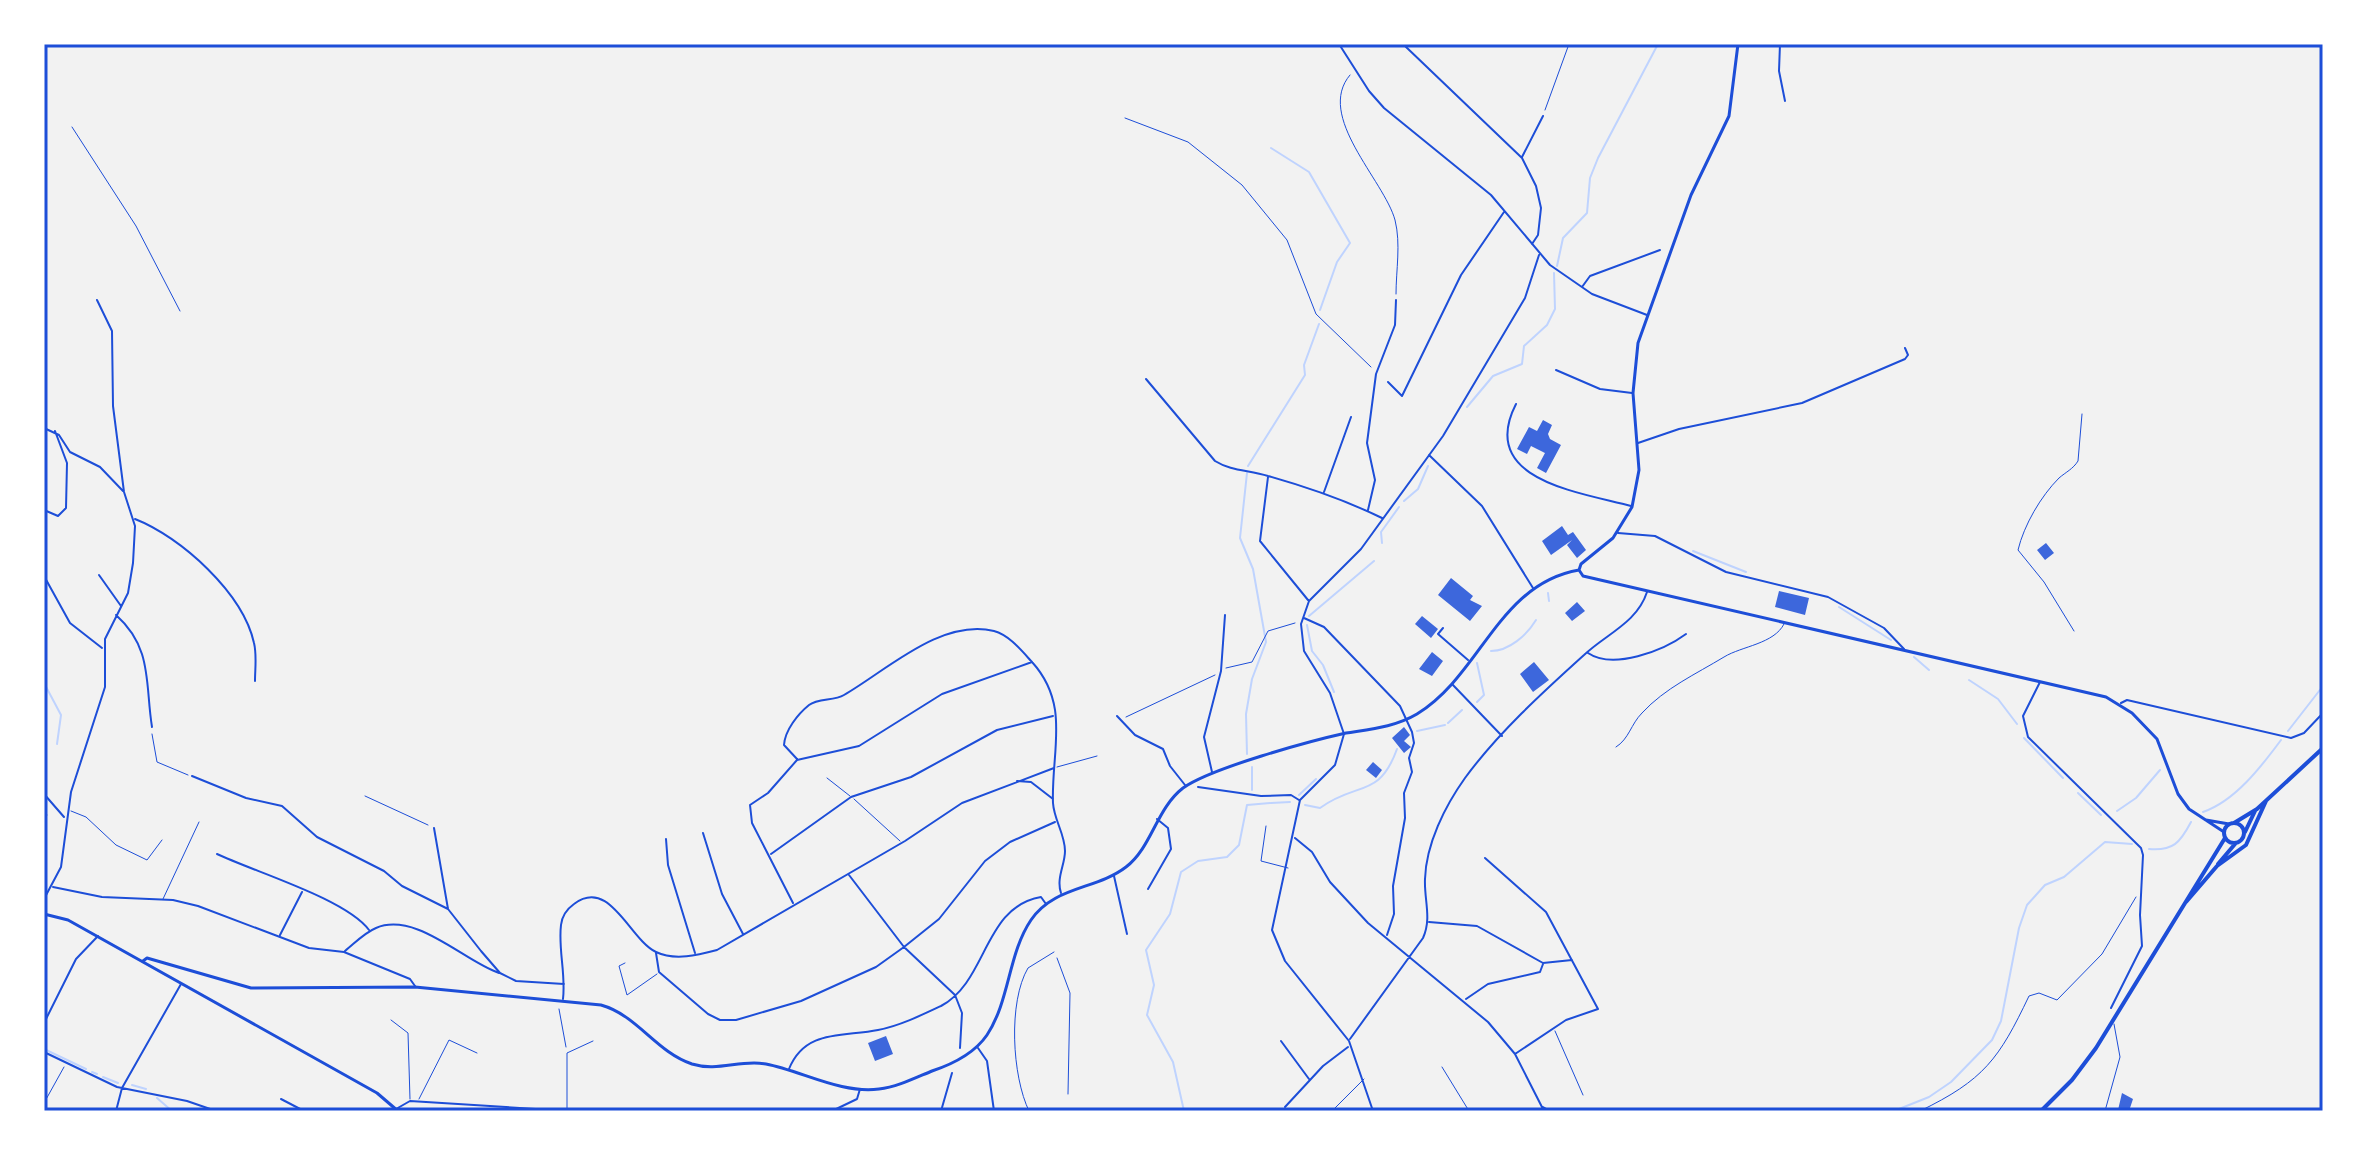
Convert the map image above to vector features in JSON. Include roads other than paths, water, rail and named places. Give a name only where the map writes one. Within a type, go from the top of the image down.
[{"type":"main road","points":[[2041,1111],[2072,1080],[2096,1048],[2231,824],[2257,809],[2323,748]]},
{"type":"main road","points":[[2217,866],[2246,845],[2266,801]]},
{"type":"main road","points":[[2182,906],[2235,844],[2241,841],[2257,809]]},
{"type":"main road","points":[[2231,824],[2244,832]]},
{"type":"main road","points":[[2224,835],[2235,844]]},
{"type":"street","points":[[1339,44],[1384,108],[1476,181],[1505,211],[1539,255],[1581,288],[1647,315]]},
{"type":"street","points":[[1579,570],[1581,564],[1617,533],[1632,507],[1639,470],[1633,393],[1634,362],[1647,315],[1691,195],[1729,116],[1738,44]]},
{"type":"street","points":[[1780,44],[1779,71],[1785,101]]},
{"type":"street","points":[[1405,46],[1522,158],[1536,186],[1541,208],[1538,235],[1531,245]]},
{"type":"street","points":[[1522,158],[1543,116]]},
{"type":"street","points":[[1388,382],[1402,396],[1461,275],[1505,211]]},
{"type":"street","points":[[1581,288],[1590,276],[1660,250]]},
{"type":"street","points":[[1349,1041],[1285,961],[1272,930],[1288,868],[1300,800],[1335,765],[1344,734],[1330,693],[1304,651],[1301,624],[1309,601],[1353,558],[1429,455],[1525,298],[1539,255]]},
{"type":"street","points":[[44,899],[61,867],[68,810],[105,687],[102,648],[131,585],[134,518],[124,492],[113,406],[112,331],[97,300]]},
{"type":"street","points":[[1368,511],[1375,480],[1367,443],[1376,372],[1395,325],[1396,300]]},
{"type":"street","points":[[1637,444],[1679,429],[1802,403],[1905,359],[1908,355],[1905,348]]},
{"type":"street","points":[[1556,370],[1600,389],[1633,393]]},
{"type":"street","points":[[1146,379],[1215,461],[1229,470],[1249,470],[1323,493],[1383,518]]},
{"type":"street","points":[[1516,404],[1506,437],[1517,465],[1546,481],[1632,507]]},
{"type":"street","points":[[1323,493],[1351,417]]},
{"type":"street","points":[[44,428],[55,431],[70,452],[100,467],[124,492]]},
{"type":"street","points":[[44,510],[58,516],[66,508],[67,463],[55,431]]},
{"type":"street","points":[[1429,455],[1482,506],[1533,588]]},
{"type":"street","points":[[1268,476],[1260,541],[1309,601]]},
{"type":"street","points":[[134,518],[199,562],[232,596],[254,643],[255,681]]},
{"type":"street","points":[[1617,533],[1655,536],[1726,572],[1828,597],[1884,628],[1904,649]]},
{"type":"street","points":[[143,961],[147,958],[251,988],[415,987],[557,1000],[616,1010],[663,1049],[696,1065],[718,1068],[756,1063],[860,1089],[899,1084],[945,1066],[977,1047],[997,1016],[1023,933],[1046,904],[1062,894],[1114,874],[1132,861],[1157,819],[1186,786],[1212,773],[1407,719],[1429,706],[1506,613],[1533,588],[1554,576],[1579,570]]},
{"type":"street","points":[[1579,570],[1583,576],[2094,693],[2120,704],[2157,739],[2181,799],[2224,835]]},
{"type":"street","points":[[99,575],[121,606]]},
{"type":"street","points":[[44,576],[70,623],[102,648]]},
{"type":"street","points":[[1373,1111],[1349,1041],[1423,938],[1428,922],[1425,875],[1435,835],[1466,778],[1502,736],[1587,652],[1633,617],[1648,591]]},
{"type":"street","points":[[116,615],[135,640],[144,659],[151,688],[152,727]]},
{"type":"street","points":[[1212,773],[1204,737],[1221,671],[1225,615]]},
{"type":"street","points":[[1303,617],[1324,627],[1400,706],[1414,738],[1409,758],[1412,772],[1404,793],[1405,818],[1393,886],[1393,920],[1386,936]]},
{"type":"street","points":[[1443,628],[1438,634],[1469,661]]},
{"type":"street","points":[[797,760],[784,745],[785,733],[812,702],[845,694],[921,644],[971,631],[993,631],[1004,635],[1032,662],[1053,691],[1053,799],[1065,843],[1059,882],[1062,894]]},
{"type":"street","points":[[1587,652],[1602,659],[1650,652],[1686,634]]},
{"type":"street","points":[[793,903],[752,823],[750,805],[768,793],[797,760],[859,746],[942,694],[1032,662]]},
{"type":"street","points":[[2041,680],[2023,716],[2028,737],[2141,848],[2142,946],[2111,1008]]},
{"type":"street","points":[[1451,683],[1502,736]]},
{"type":"street","points":[[2120,704],[2127,700],[2296,738],[2323,713]]},
{"type":"street","points":[[770,855],[851,797],[911,777],[997,730],[1055,716]]},
{"type":"street","points":[[1118,718],[1141,740],[1163,749],[1170,766],[1186,786]]},
{"type":"street","points":[[563,1001],[565,984],[561,922],[571,907],[584,899],[600,899],[611,904],[635,936],[656,952],[696,956],[729,946],[793,903],[901,843],[962,803],[1055,768]]},
{"type":"street","points":[[192,776],[246,798],[282,806],[317,837],[384,871],[402,886],[448,909],[500,973]]},
{"type":"street","points":[[1016,781],[1031,782],[1053,799]]},
{"type":"street","points":[[1198,787],[1269,797],[1291,795],[1300,800]]},
{"type":"street","points":[[44,794],[67,818]]},
{"type":"street","points":[[2199,817],[2231,824]]},
{"type":"street","points":[[1148,889],[1171,849],[1168,828],[1157,819]]},
{"type":"street","points":[[656,952],[659,972],[708,1014],[727,1021],[801,1001],[864,973],[904,947],[939,919],[985,861],[1010,842],[1058,821]]},
{"type":"street","points":[[434,828],[448,909]]},
{"type":"street","points":[[703,833],[722,894],[743,934]]},
{"type":"street","points":[[1294,837],[1312,852],[1339,892],[1409,956],[1466,1000],[1515,1054],[1544,1111]]},
{"type":"street","points":[[666,839],[668,865],[696,956]]},
{"type":"street","points":[[217,854],[354,914],[370,931]]},
{"type":"street","points":[[1485,858],[1541,905],[1598,1009],[1553,1029],[1515,1054]]},
{"type":"street","points":[[848,874],[904,947],[955,995],[962,1013],[960,1048]]},
{"type":"street","points":[[1114,874],[1127,934]]},
{"type":"street","points":[[53,887],[102,897],[163,899],[198,906],[309,948],[344,952],[410,979],[415,987]]},
{"type":"street","points":[[280,935],[302,891]]},
{"type":"street","points":[[789,1070],[799,1052],[818,1039],[832,1034],[887,1028],[944,1004],[977,967],[995,929],[1009,911],[1041,897],[1046,904]]},
{"type":"street","points":[[44,914],[68,920],[98,936],[369,1088],[397,1110],[410,1101],[567,1111]]},
{"type":"street","points":[[1428,922],[1477,926],[1543,963],[1572,960]]},
{"type":"street","points":[[344,952],[370,931],[390,926],[438,938],[516,981],[565,984]]},
{"type":"street","points":[[44,1023],[76,959],[98,936]]},
{"type":"street","points":[[1466,1000],[1488,984],[1540,972],[1543,963]]},
{"type":"street","points":[[116,1111],[122,1088],[181,983]]},
{"type":"street","points":[[1281,1041],[1310,1080]]},
{"type":"street","points":[[977,1047],[987,1061],[994,1111]]},
{"type":"street","points":[[1285,1107],[1310,1080],[1349,1047]]},
{"type":"street","points":[[44,1052],[122,1088],[187,1101],[216,1111]]},
{"type":"street","points":[[941,1111],[952,1073]]},
{"type":"street","points":[[832,1111],[857,1099],[860,1089]]},
{"type":"street","points":[[281,1099],[304,1111]]},
{"type":"street","points":[[1542,1106],[1550,1111]]},
{"type":"lane","points":[[1616,747],[1626,740],[1641,713],[1673,685],[1733,652],[1777,634],[1784,622]]},
{"type":"lane","points":[[1055,768],[1097,756]]},
{"type":"lane","points":[[827,778],[901,843]]},
{"type":"lane","points":[[68,810],[86,817],[116,845],[147,860],[162,840]]},
{"type":"lane","points":[[163,899],[199,822]]},
{"type":"lane","points":[[1266,826],[1261,861],[1288,868]]},
{"type":"lane","points":[[1029,1111],[1016,1066],[1019,997],[1028,968],[1054,952]]},
{"type":"lane","points":[[625,963],[619,966],[627,995],[659,972]]},
{"type":"lane","points":[[2105,1111],[2120,1057],[2111,1008]]},
{"type":"lane","points":[[391,1020],[408,1033],[410,1101]]},
{"type":"lane","points":[[1553,1029],[1583,1095]]},
{"type":"lane","points":[[419,1102],[449,1040],[477,1053]]},
{"type":"lane","points":[[567,1111],[567,1053],[593,1041]]},
{"type":"lane","points":[[1442,1067],[1469,1111]]},
{"type":"lane","points":[[1332,1111],[1364,1079]]},
{"type":"waterway","points":[[1557,266],[1563,238],[1587,213],[1590,178],[1598,158],[1658,44]]},
{"type":"waterway","points":[[1271,148],[1309,172],[1350,243],[1337,262],[1320,310]]},
{"type":"waterway","points":[[1467,407],[1493,376],[1522,364],[1524,346],[1547,325],[1555,309],[1554,273]]},
{"type":"waterway","points":[[1248,466],[1305,375],[1304,365],[1319,324]]},
{"type":"waterway","points":[[1404,501],[1418,489],[1428,466]]},
{"type":"waterway","points":[[1247,473],[1240,538],[1253,569],[1266,642],[1252,679],[1246,714],[1247,754]]},
{"type":"waterway","points":[[1382,543],[1381,532],[1399,507]]},
{"type":"waterway","points":[[1693,551],[1746,572]]},
{"type":"waterway","points":[[1309,616],[1374,561]]},
{"type":"waterway","points":[[1548,593],[1549,601]]},
{"type":"waterway","points":[[1839,607],[1891,640]]},
{"type":"waterway","points":[[1491,651],[1517,641],[1536,620]]},
{"type":"waterway","points":[[1307,625],[1312,651],[1323,665],[1334,692]]},
{"type":"waterway","points":[[1914,657],[1929,670]]},
{"type":"waterway","points":[[1477,663],[1484,695],[1477,702]]},
{"type":"waterway","points":[[1969,680],[1998,699],[2017,724]]},
{"type":"waterway","points":[[44,683],[61,715],[57,744]]},
{"type":"waterway","points":[[2288,731],[2323,686]]},
{"type":"waterway","points":[[1448,723],[1462,710]]},
{"type":"waterway","points":[[1417,731],[1445,725]]},
{"type":"waterway","points":[[2024,738],[2063,778]]},
{"type":"waterway","points":[[2203,812],[2236,792],[2281,740]]},
{"type":"waterway","points":[[1305,805],[1320,808],[1374,783],[1383,776],[1397,749]]},
{"type":"waterway","points":[[1252,767],[1252,790]]},
{"type":"waterway","points":[[2117,811],[2136,798],[2160,770]]},
{"type":"waterway","points":[[1299,795],[1316,779]]},
{"type":"waterway","points":[[2078,793],[2101,815]]},
{"type":"waterway","points":[[1271,803],[1290,802]]},
{"type":"waterway","points":[[1184,1111],[1173,1062],[1147,1015],[1154,985],[1146,950],[1170,914],[1181,872],[1198,861],[1227,857],[1239,845],[1247,805],[1270,803]]},
{"type":"waterway","points":[[2149,849],[2164,849],[2175,844],[2191,822]]},
{"type":"waterway","points":[[1894,1111],[1929,1097],[1951,1082],[1992,1040],[2001,1021],[2019,928],[2027,905],[2045,885],[2064,877],[2105,842],[2132,844]]},
{"type":"waterway","points":[[44,1049],[86,1069]]},
{"type":"waterway","points":[[92,1072],[97,1074]]},
{"type":"waterway","points":[[103,1077],[118,1083]]},
{"type":"waterway","points":[[132,1085],[146,1089]]},
{"type":"waterway","points":[[157,1098],[172,1111]]}]
